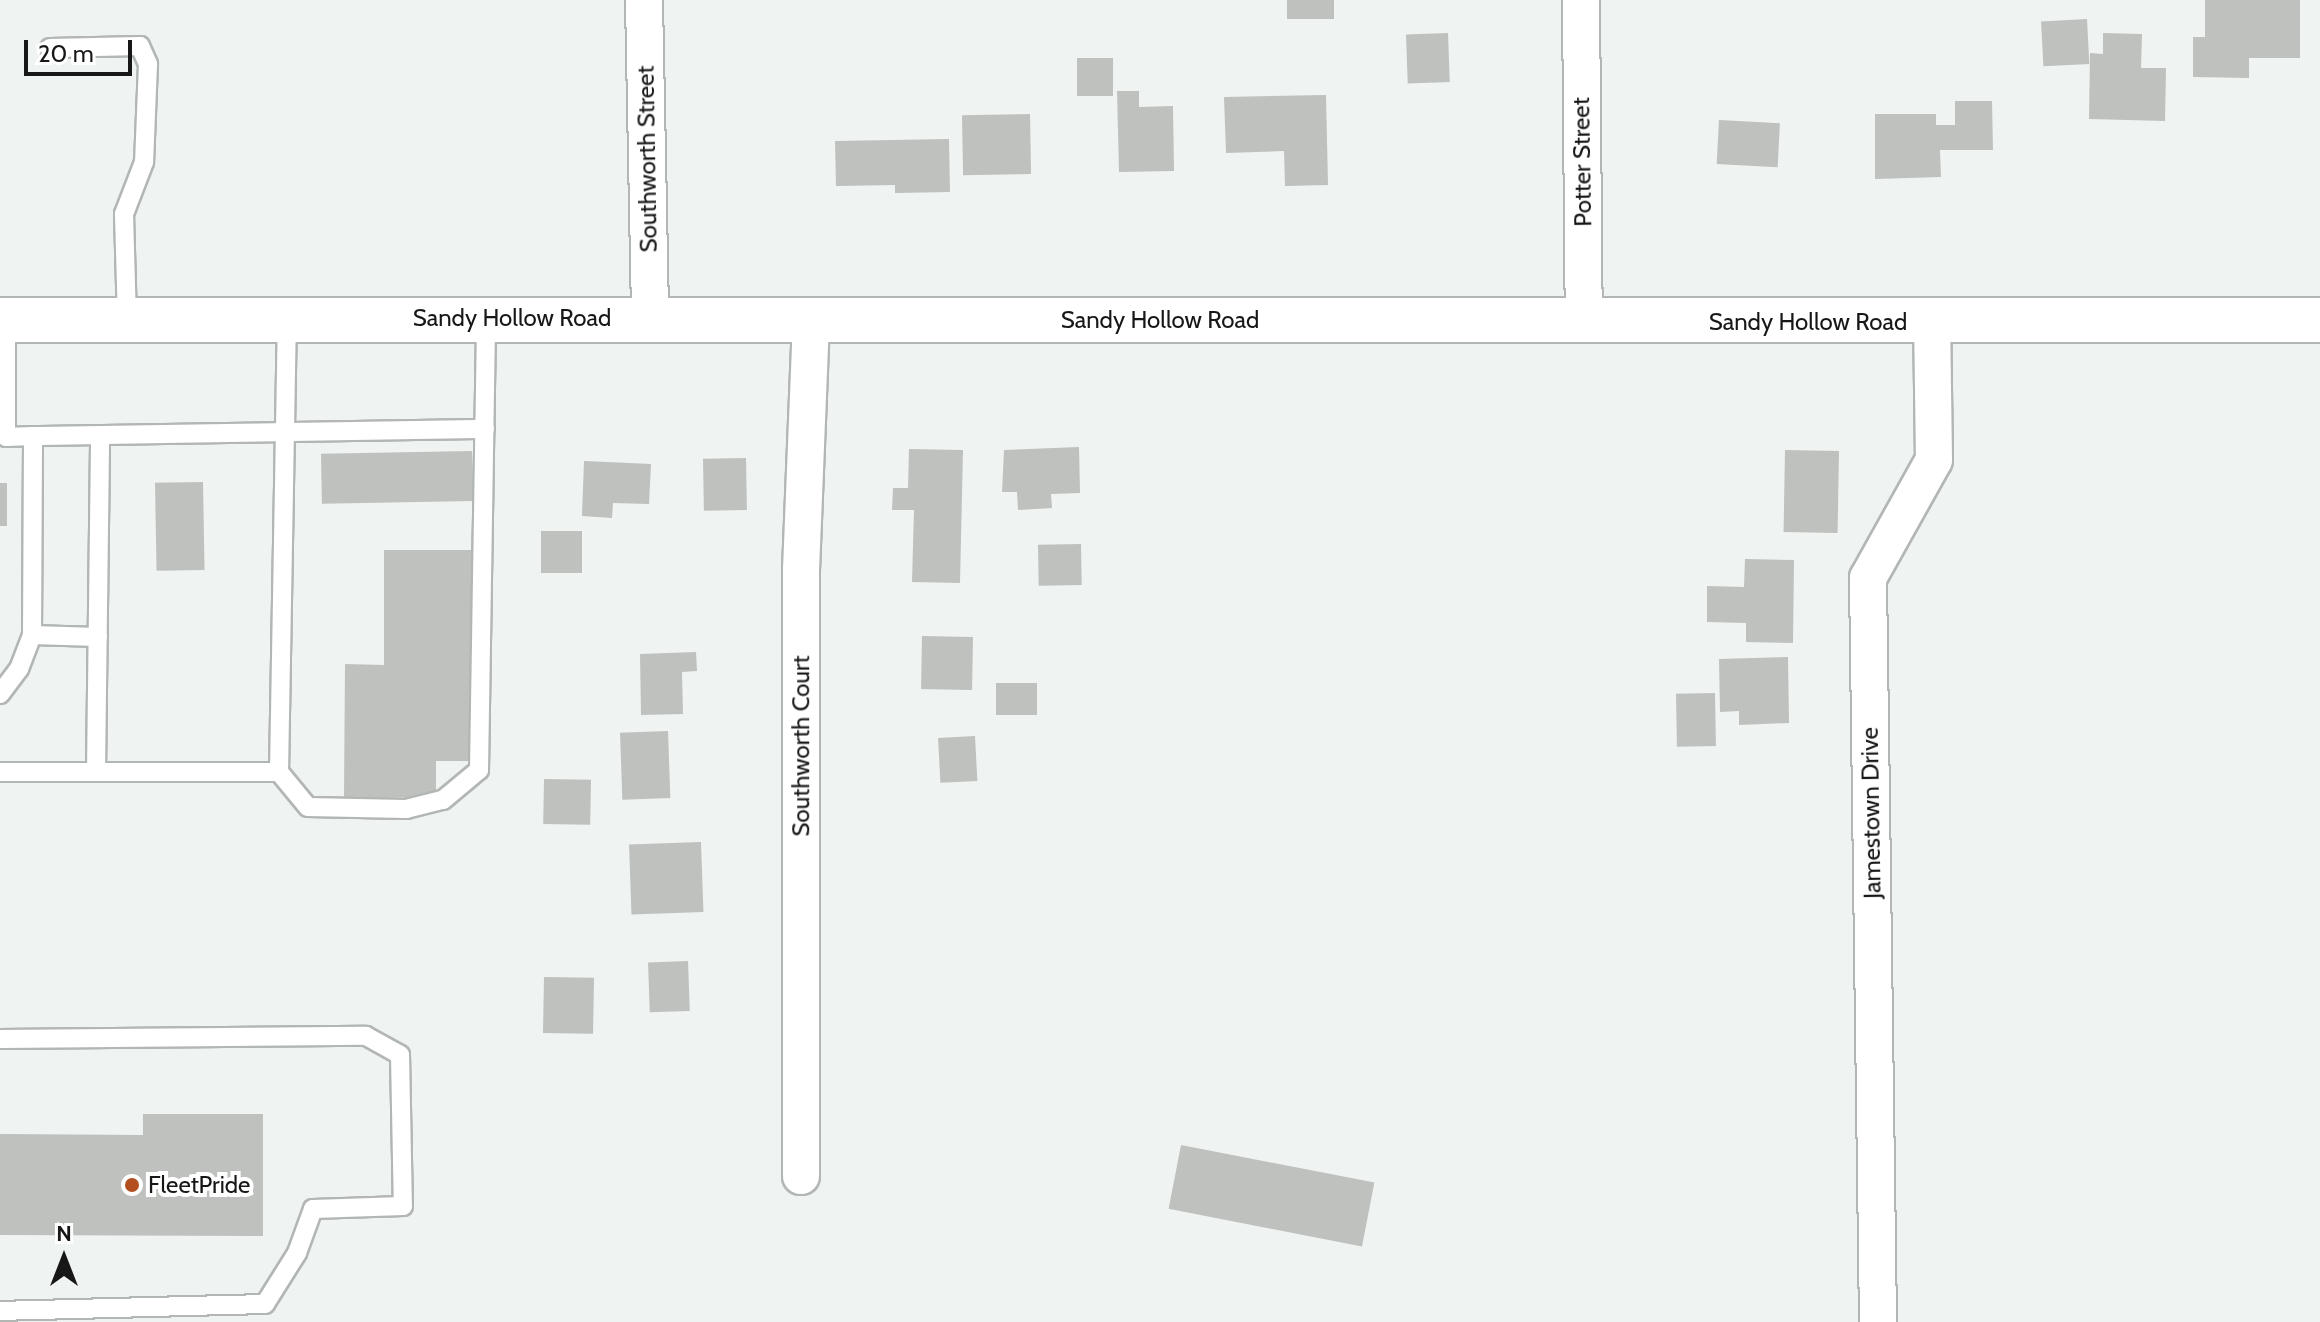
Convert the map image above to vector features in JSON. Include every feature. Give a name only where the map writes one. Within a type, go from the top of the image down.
[{"type":"street","name":"Southworth Street","points":[[644,0],[650,318]]},
{"type":"street","name":"Potter Street","points":[[1581,0],[1584,324]]},
{"type":"street","name":"Sandy Hollow Road","points":[[3,320],[811,317],[1584,324],[2320,320]]},
{"type":"street","name":"Southworth Court","points":[[801,1176],[801,570],[811,317]]},
{"type":"street","name":"Jamestown Drive","points":[[1878,1322],[1868,578],[1934,460],[1932,321]]},
{"type":"lane","points":[[50,48],[140,46],[148,64],[144,162],[124,214],[127,320]]},
{"type":"lane","points":[[287,319],[279,772],[308,807],[406,809],[443,800],[479,770],[486,318]]},
{"type":"lane","points":[[3,320],[6,437],[285,429],[485,429]]},
{"type":"lane","points":[[96,772],[100,435]]},
{"type":"lane","points":[[0,694],[19,669],[32,635],[33,436]]},
{"type":"lane","points":[[32,635],[98,637]]},
{"type":"lane","points":[[0,772],[279,772]]},
{"type":"lane","points":[[0,1039],[366,1036],[400,1055],[403,1206],[313,1209],[297,1253],[265,1304],[0,1311]]},
{"type":"building","points":[[1287,0],[1334,0],[1334,19],[1287,19]]},
{"type":"building","points":[[2205,0],[2300,0],[2300,58],[2249,58],[2249,78],[2193,77],[2193,37],[2205,37]]},
{"type":"building","points":[[2087,19],[2089,64],[2043,66],[2041,21]]},
{"type":"building","points":[[1448,33],[1450,82],[1408,83],[1406,34]]},
{"type":"building","points":[[2103,33],[2142,34],[2141,68],[2166,68],[2165,121],[2089,119],[2090,53],[2103,54]]},
{"type":"building","points":[[1077,58],[1113,58],[1113,96],[1077,96]]},
{"type":"building","points":[[1117,91],[1139,91],[1139,107],[1173,106],[1174,171],[1119,172]]},
{"type":"building","points":[[1326,95],[1328,185],[1285,186],[1284,151],[1226,153],[1224,97]]},
{"type":"building","points":[[1955,101],[1992,101],[1993,150],[1940,150],[1941,177],[1875,179],[1875,114],[1936,114],[1936,125],[1955,125]]},
{"type":"building","points":[[1030,114],[1031,174],[963,175],[962,115]]},
{"type":"building","points":[[1719,120],[1780,123],[1778,167],[1717,164]]},
{"type":"building","points":[[949,139],[950,192],[895,193],[895,185],[836,186],[835,141]]},
{"type":"building","points":[[1079,447],[1080,493],[1051,494],[1052,508],[1018,510],[1017,492],[1002,492],[1004,450]]},
{"type":"building","points":[[909,449],[963,450],[960,583],[912,582],[914,510],[892,510],[893,488],[908,488]]},
{"type":"building","points":[[1785,450],[1839,451],[1838,533],[1784,532]]},
{"type":"building","points":[[472,451],[473,501],[322,504],[321,454]]},
{"type":"building","points":[[746,458],[747,510],[704,511],[703,459]]},
{"type":"building","points":[[584,461],[651,464],[649,504],[613,503],[612,518],[582,516]]},
{"type":"building","points":[[203,482],[205,570],[157,571],[155,483]]},
{"type":"building","points":[[0,483],[7,483],[7,526],[0,526]]},
{"type":"building","points":[[541,531],[582,531],[582,573],[541,573]]},
{"type":"building","points":[[1081,544],[1082,585],[1039,586],[1038,545]]},
{"type":"building","points":[[384,550],[477,550],[476,761],[436,761],[436,798],[344,797],[345,664],[384,665]]},
{"type":"building","points":[[1745,559],[1794,560],[1793,643],[1746,642],[1746,623],[1707,622],[1707,586],[1744,587]]},
{"type":"building","points":[[922,636],[973,637],[972,690],[921,689]]},
{"type":"building","points":[[696,652],[697,671],[682,672],[683,714],[641,715],[640,654]]},
{"type":"building","points":[[1788,657],[1789,723],[1739,725],[1739,711],[1720,712],[1719,659]]},
{"type":"building","points":[[996,683],[1037,683],[1037,715],[996,715]]},
{"type":"building","points":[[1715,693],[1716,746],[1677,747],[1676,694]]},
{"type":"building","points":[[668,731],[670,798],[622,800],[620,733]]},
{"type":"building","points":[[975,736],[977,781],[940,783],[938,738]]},
{"type":"building","points":[[544,779],[591,780],[590,825],[543,824]]},
{"type":"building","points":[[701,842],[703,912],[631,914],[629,845]]},
{"type":"building","points":[[688,961],[690,1011],[650,1012],[648,962]]},
{"type":"building","points":[[544,977],[594,978],[593,1034],[543,1033]]},
{"type":"building","name":"FleetPride","points":[[143,1114],[263,1114],[263,1236],[0,1235],[0,1134],[143,1135]]},
{"type":"building","points":[[1181,1145],[1374,1183],[1362,1246],[1169,1209]]},
{"type":"place","name":"FleetPride","points":[[132,1185]]}]
